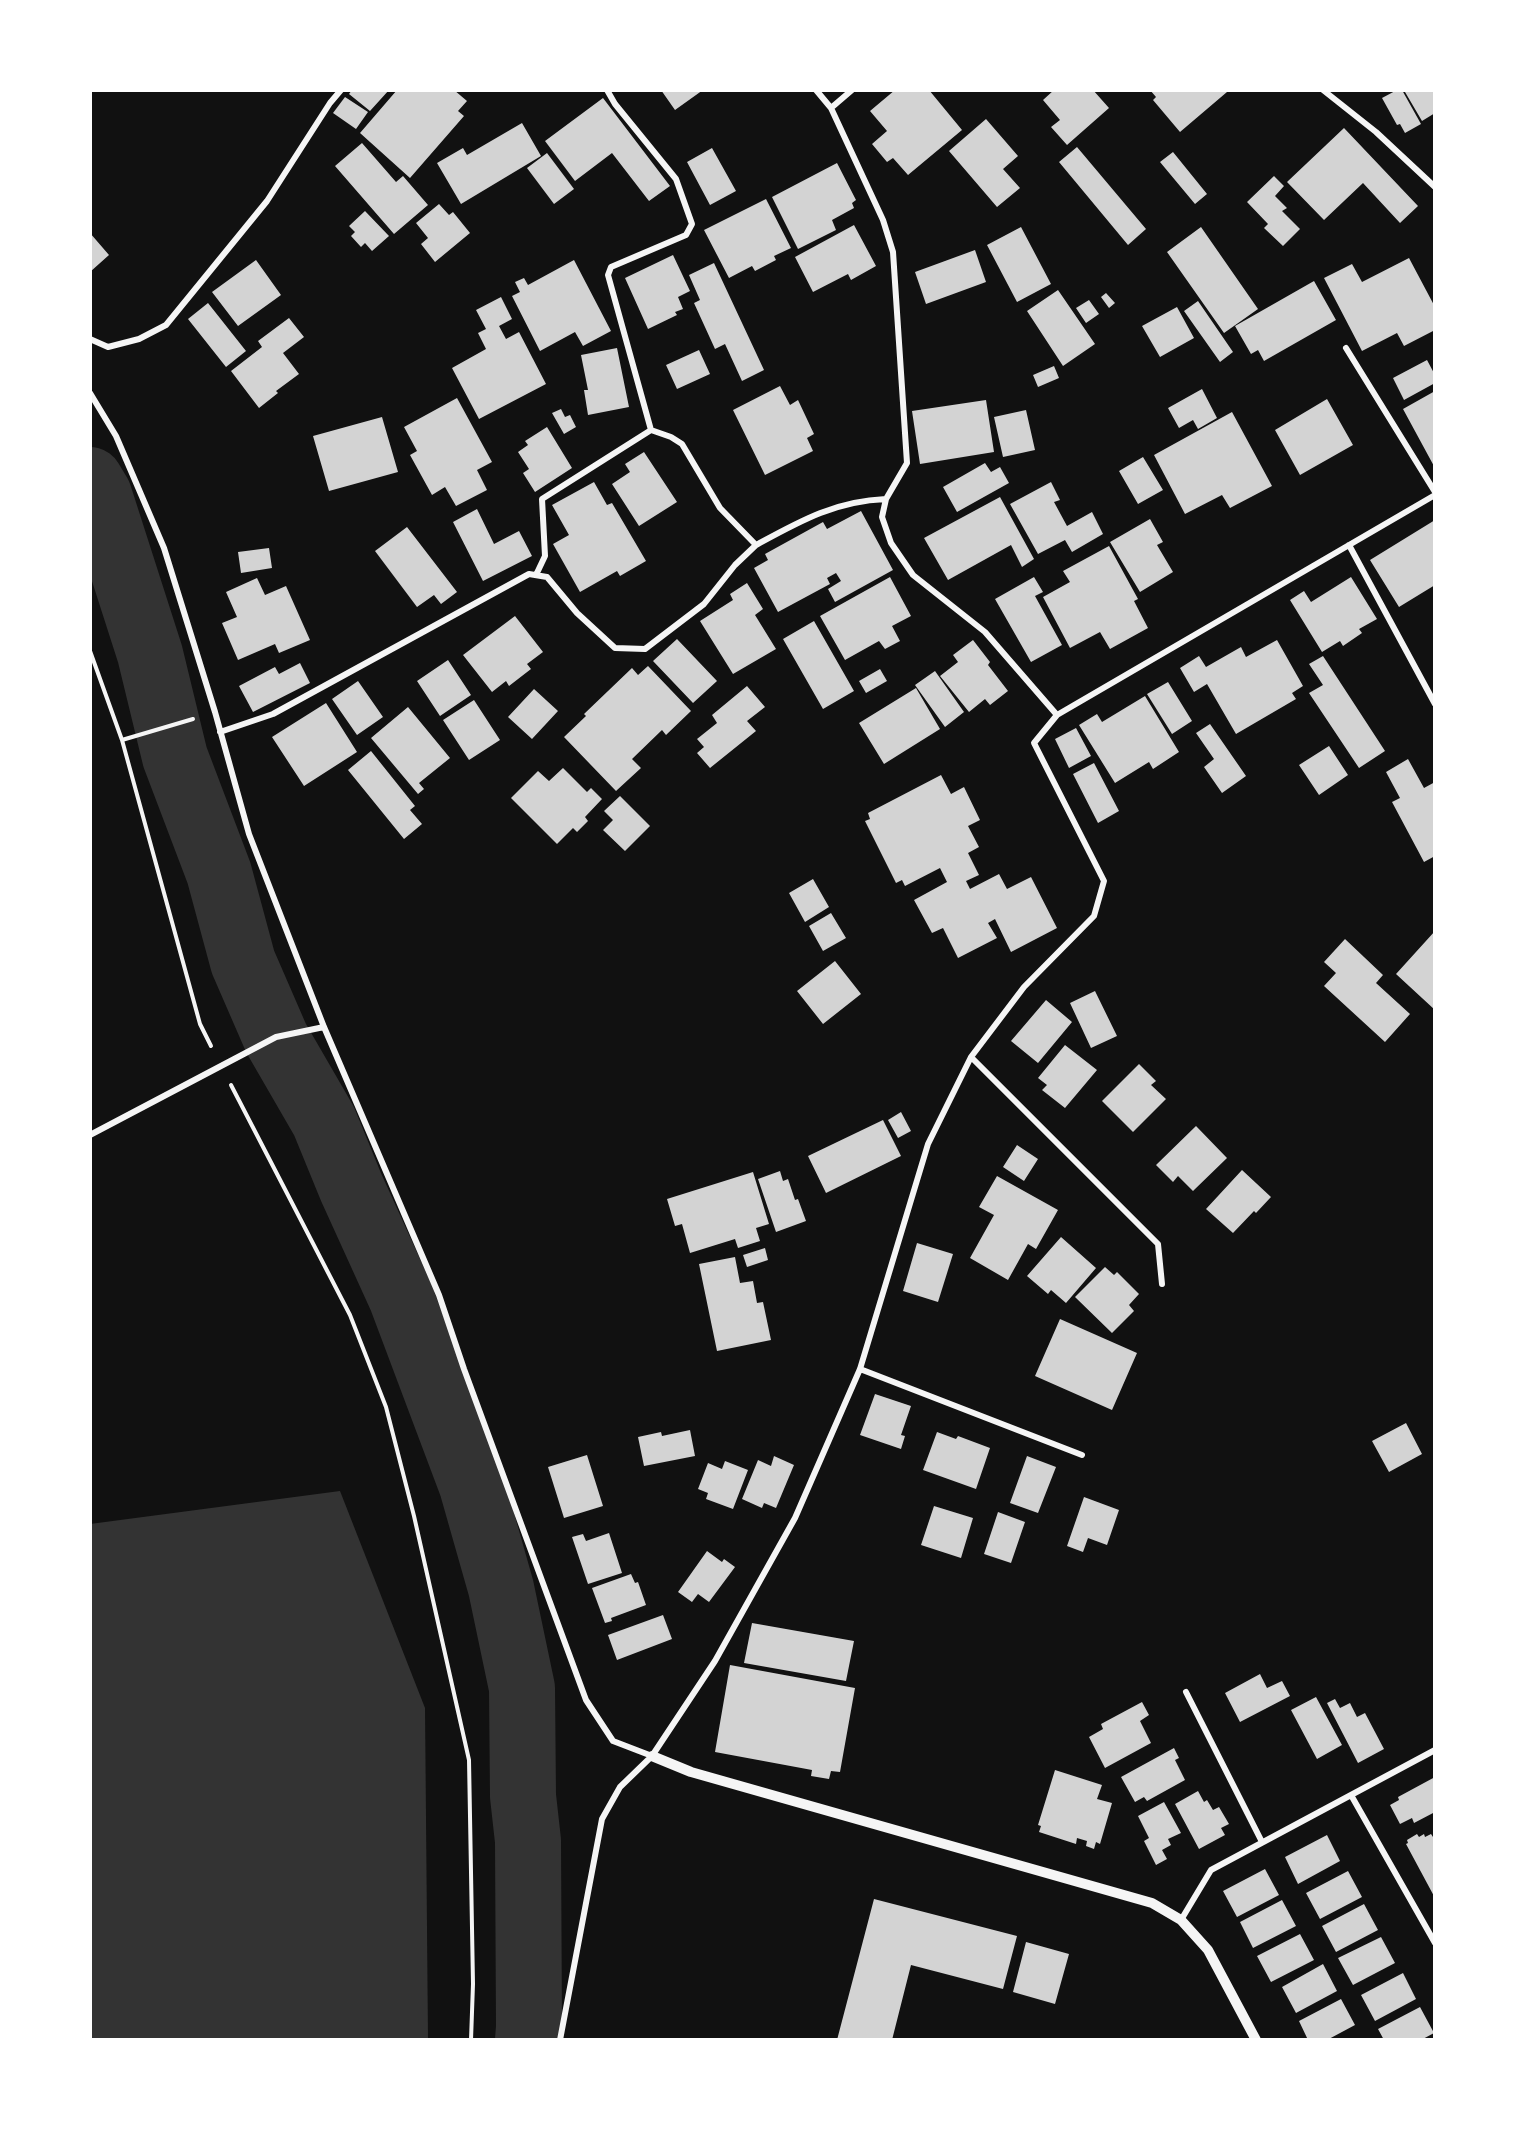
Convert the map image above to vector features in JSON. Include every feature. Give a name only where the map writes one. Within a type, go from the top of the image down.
[{"type":"street","points":[[90,339],[108,347],[139,339],[166,325],[267,201],[341,90]]},
{"type":"street","points":[[607,90],[615,104],[676,178],[692,224],[686,235],[611,267],[608,275],[651,430]]},
{"type":"street","points":[[816,90],[831,108],[883,220],[893,252],[907,463],[886,499],[882,517],[891,543],[913,575],[985,632],[1057,715]]},
{"type":"street","points":[[831,108],[852,90]]},
{"type":"street","points":[[1323,90],[1376,132],[1435,187]]},
{"type":"street","points":[[560,2040],[602,1819],[621,1787],[652,1756],[714,1661],[795,1518],[861,1369],[928,1144],[971,1057],[1024,987],[1094,916],[1104,880],[1034,744],[1057,715],[1435,493],[1346,348]]},
{"type":"street","points":[[90,393],[116,436],[164,548],[215,712],[249,834],[324,1028],[439,1294],[468,1380],[586,1700],[613,1741],[691,1772],[1152,1903],[1181,1920],[1208,1950],[1256,2040]]},
{"type":"street","points":[[651,430],[671,437],[682,444],[720,508],[756,544]]},
{"type":"street","points":[[536,575],[545,556],[542,499],[651,430]]},
{"type":"street","points":[[220,732],[273,714],[529,574],[547,577],[577,613],[615,648],[645,649],[704,604],[735,565],[756,544],[811,516],[862,500],[886,499]]},
{"type":"street","points":[[1349,545],[1435,704]]},
{"type":"street","points":[[90,1135],[276,1037],[324,1028]]},
{"type":"street","points":[[971,1057],[1158,1244],[1162,1284]]},
{"type":"street","points":[[861,1369],[1082,1455]]},
{"type":"street","points":[[1186,1692],[1262,1842]]},
{"type":"street","points":[[1181,1920],[1211,1870],[1435,1750]]},
{"type":"street","points":[[1351,1796],[1435,1943]]},
{"type":"path","points":[[90,651],[122,740],[200,1024],[350,1315],[386,1407],[414,1516],[469,1760],[473,1984],[471,2040]]},
{"type":"path","points":[[122,740],[215,712]]},
{"type":"shaded area","points":[[340,1491],[425,1708],[428,2040],[90,2040],[90,1524]]},
{"type":"building","points":[[352,90],[389,90],[370,111],[349,94]]},
{"type":"building","points":[[397,90],[454,90],[467,101],[458,111],[464,116],[410,178],[360,133]]},
{"type":"building","points":[[661,90],[703,90],[675,110]]},
{"type":"building","points":[[895,90],[929,90],[962,130],[908,175],[893,158],[887,162],[872,144],[887,131],[870,111]]},
{"type":"building","points":[[1054,90],[1093,90],[1109,108],[1067,145],[1051,127],[1060,120],[1043,100]]},
{"type":"building","points":[[1150,90],[1226,90],[1227,92],[1180,132],[1153,100],[1156,97]]},
{"type":"building","points":[[1397,90],[1402,90],[1421,124],[1405,133],[1400,124],[1397,125],[1382,98]]},
{"type":"building","points":[[1435,90],[1435,113],[1422,121],[1405,92]]},
{"type":"building","points":[[345,97],[368,112],[356,129],[333,113]]},
{"type":"building","points":[[603,98],[670,186],[649,201],[612,153],[575,181],[545,141]]},
{"type":"building","points":[[986,119],[1018,156],[1003,169],[1020,188],[997,207],[949,151]]},
{"type":"building","points":[[522,123],[541,156],[461,204],[437,163],[463,148],[467,155]]},
{"type":"building","points":[[1344,128],[1418,206],[1400,223],[1363,183],[1324,220],[1287,182]]},
{"type":"building","points":[[362,143],[396,182],[403,176],[428,205],[394,234],[335,166]]},
{"type":"building","points":[[1077,147],[1146,229],[1128,245],[1059,162]]},
{"type":"building","points":[[712,148],[736,191],[710,205],[687,162]]},
{"type":"building","points":[[1173,152],[1207,194],[1195,204],[1160,162]]},
{"type":"building","points":[[547,153],[574,189],[554,204],[527,168]]},
{"type":"building","points":[[837,163],[856,200],[852,203],[854,208],[832,220],[836,230],[798,249],[772,197]]},
{"type":"building","points":[[1274,176],[1284,186],[1275,196],[1287,208],[1282,211],[1300,229],[1283,246],[1264,228],[1268,224],[1247,202]]},
{"type":"building","points":[[766,199],[791,248],[774,256],[776,260],[755,271],[752,266],[729,278],[704,230]]},
{"type":"building","points":[[439,204],[449,215],[453,212],[470,233],[435,262],[421,244],[428,238],[416,223]]},
{"type":"building","points":[[365,211],[389,236],[372,251],[365,243],[361,247],[351,236],[355,232],[349,226]]},
{"type":"building","points":[[854,225],[876,266],[851,280],[848,274],[813,292],[795,257]]},
{"type":"building","points":[[1021,227],[1051,284],[1017,302],[987,245]]},
{"type":"building","points":[[1201,227],[1258,309],[1224,333],[1167,252]]},
{"type":"building","points":[[90,233],[109,255],[90,272]]},
{"type":"building","points":[[975,250],[986,282],[926,304],[915,272]]},
{"type":"building","points":[[673,255],[690,291],[678,297],[683,309],[675,312],[677,315],[648,329],[625,278]]},
{"type":"building","points":[[1409,258],[1435,307],[1435,330],[1404,346],[1397,333],[1362,351],[1324,278],[1352,264],[1362,282]]},
{"type":"building","points":[[256,260],[281,295],[238,326],[212,292]]},
{"type":"building","points":[[574,260],[611,331],[583,346],[575,332],[540,351],[512,296],[520,292],[515,282],[524,278],[528,285]]},
{"type":"building","points":[[714,263],[764,370],[742,381],[725,344],[715,349],[694,303],[700,300],[689,275]]},
{"type":"building","points":[[1314,281],[1336,320],[1264,361],[1258,350],[1251,354],[1235,326]]},
{"type":"building","points":[[1058,290],[1095,344],[1063,366],[1027,311]]},
{"type":"building","points":[[1106,293],[1115,303],[1109,308],[1101,297]]},
{"type":"building","points":[[501,297],[512,319],[499,326],[506,339],[519,332],[546,384],[479,419],[452,368],[486,349],[478,333],[486,329],[476,310]]},
{"type":"building","points":[[1089,300],[1099,314],[1086,323],[1076,308]]},
{"type":"building","points":[[1198,301],[1233,352],[1220,362],[1184,311]]},
{"type":"building","points":[[208,303],[246,351],[226,367],[188,319]]},
{"type":"building","points":[[1177,307],[1194,338],[1160,357],[1142,326]]},
{"type":"building","points":[[289,318],[304,337],[283,353],[299,374],[276,391],[278,393],[259,408],[231,371],[262,347],[258,341]]},
{"type":"building","points":[[617,348],[629,407],[588,415],[584,390],[588,390],[581,355]]},
{"type":"building","points":[[699,350],[710,374],[677,389],[666,365]]},
{"type":"building","points":[[1427,360],[1435,375],[1435,383],[1404,400],[1393,378]]},
{"type":"building","points":[[1054,366],[1059,378],[1038,387],[1033,375]]},
{"type":"building","points":[[780,386],[790,405],[798,400],[814,434],[807,438],[813,451],[765,475],[733,410]]},
{"type":"building","points":[[1202,389],[1217,418],[1198,429],[1193,420],[1179,428],[1168,408]]},
{"type":"building","points":[[1435,391],[1435,468],[1403,409]]},
{"type":"building","points":[[457,398],[492,462],[477,470],[487,490],[456,506],[445,487],[432,495],[410,455],[417,451],[404,427]]},
{"type":"building","points":[[1327,399],[1353,445],[1300,475],[1275,430]]},
{"type":"building","points":[[986,400],[994,452],[920,464],[912,411]]},
{"type":"building","points":[[561,409],[565,417],[570,415],[576,427],[564,434],[552,413]]},
{"type":"building","points":[[1026,410],[1035,450],[1003,457],[994,417]]},
{"type":"building","points":[[1232,412],[1272,486],[1230,508],[1222,495],[1185,514],[1154,455]]},
{"type":"building","points":[[382,417],[398,472],[329,491],[313,436]]},
{"type":"building","points":[[547,427],[572,468],[535,492],[523,473],[529,469],[518,452],[528,445],[525,441]]},
{"type":"building","points":[[644,452],[677,502],[639,526],[612,484],[630,472],[625,464]]},
{"type":"building","points":[[1143,457],[1163,490],[1138,504],[1119,471]]},
{"type":"building","points":[[985,463],[991,472],[1000,467],[1009,483],[957,512],[943,487]]},
{"type":"building","points":[[594,482],[607,505],[612,503],[646,561],[620,576],[617,571],[580,592],[553,544],[569,535],[552,505]]},
{"type":"building","points":[[1051,482],[1060,500],[1054,502],[1067,526],[1092,512],[1103,534],[1072,552],[1065,540],[1038,554],[1010,504]]},
{"type":"building","points":[[1000,497],[1034,559],[1022,567],[1011,545],[948,580],[924,538]]},
{"type":"building","points":[[477,509],[494,544],[519,531],[532,556],[483,581],[453,522]]},
{"type":"building","points":[[861,511],[893,570],[835,602],[828,589],[841,581],[836,573],[827,578],[830,584],[778,612],[754,568],[768,560],[765,554],[823,522],[827,529]]},
{"type":"building","points":[[1150,519],[1163,542],[1157,545],[1173,572],[1140,592],[1110,542]]},
{"type":"building","points":[[1435,520],[1435,585],[1399,607],[1370,560]]},
{"type":"building","points":[[407,527],[457,592],[441,604],[434,595],[417,607],[375,551]]},
{"type":"building","points":[[1109,546],[1138,599],[1134,601],[1148,628],[1110,649],[1100,632],[1070,648],[1043,597],[1070,582],[1063,571]]},
{"type":"building","points":[[269,548],[272,568],[241,573],[238,552]]},
{"type":"building","points":[[890,577],[911,616],[892,626],[900,641],[885,649],[879,641],[845,660],[820,616]]},
{"type":"building","points":[[1034,577],[1043,592],[1035,596],[1062,645],[1031,662],[995,599]]},
{"type":"building","points":[[1351,577],[1377,619],[1359,629],[1362,633],[1343,646],[1340,641],[1322,652],[1290,600],[1304,591],[1311,602]]},
{"type":"building","points":[[257,578],[265,595],[286,586],[310,640],[279,653],[275,644],[238,660],[222,623],[237,617],[226,592]]},
{"type":"building","points":[[747,583],[763,609],[755,615],[776,649],[733,674],[700,621],[733,600],[730,594]]},
{"type":"building","points":[[515,616],[543,652],[527,664],[531,669],[509,686],[506,681],[492,692],[463,655]]},
{"type":"building","points":[[814,621],[854,691],[823,709],[783,639]]},
{"type":"building","points":[[677,639],[717,681],[693,703],[653,661]]},
{"type":"building","points":[[973,640],[1008,691],[990,705],[985,699],[969,712],[940,676],[958,662],[953,655]]},
{"type":"building","points":[[1277,640],[1303,686],[1292,693],[1296,699],[1236,734],[1207,684],[1194,692],[1180,668],[1199,656],[1206,667],[1241,647],[1246,657]]},
{"type":"building","points":[[1323,656],[1385,751],[1359,768],[1309,693],[1323,685],[1309,664]]},
{"type":"building","points":[[448,660],[471,695],[440,716],[417,681]]},
{"type":"building","points":[[300,663],[310,683],[253,712],[239,686],[275,667],[279,674]]},
{"type":"building","points":[[648,666],[691,711],[666,735],[662,730],[632,759],[641,768],[616,791],[564,737],[586,716],[584,714],[632,668],[638,675]]},
{"type":"building","points":[[880,669],[887,681],[866,693],[859,681]]},
{"type":"building","points":[[935,671],[964,712],[945,727],[915,685]]},
{"type":"building","points":[[358,681],[383,717],[357,735],[332,699]]},
{"type":"building","points":[[1168,682],[1192,721],[1172,734],[1147,694]]},
{"type":"building","points":[[747,686],[765,707],[747,721],[756,731],[710,768],[697,753],[704,747],[697,739],[717,723],[712,715]]},
{"type":"building","points":[[916,688],[940,729],[884,764],[859,723]]},
{"type":"building","points":[[534,689],[558,711],[532,739],[508,717]]},
{"type":"building","points":[[1145,696],[1179,752],[1153,769],[1149,762],[1115,783],[1079,725],[1097,714],[1102,722]]},
{"type":"building","points":[[474,700],[500,740],[469,760],[443,720]]},
{"type":"building","points":[[326,703],[357,752],[304,786],[272,737]]},
{"type":"building","points":[[408,707],[450,758],[419,783],[424,789],[418,794],[371,738]]},
{"type":"building","points":[[1210,724],[1246,776],[1222,793],[1204,767],[1214,759],[1196,733]]},
{"type":"building","points":[[1076,728],[1091,756],[1069,768],[1055,739]]},
{"type":"building","points":[[1329,746],[1348,775],[1319,795],[1299,765]]},
{"type":"building","points":[[371,751],[415,806],[410,810],[422,824],[404,839],[348,770]]},
{"type":"building","points":[[1408,759],[1424,788],[1435,782],[1435,856],[1424,862],[1392,802],[1400,798],[1386,772]]},
{"type":"building","points":[[1094,763],[1119,811],[1098,823],[1073,774]]},
{"type":"building","points":[[563,768],[587,792],[591,788],[602,799],[585,817],[588,821],[577,832],[573,828],[557,844],[511,798],[538,771],[549,781]]},
{"type":"building","points":[[941,775],[951,794],[964,787],[980,820],[968,826],[979,847],[968,853],[979,875],[966,881],[970,889],[999,874],[1007,889],[1031,877],[1057,928],[1011,952],[995,919],[988,923],[997,938],[958,958],[943,928],[932,933],[914,900],[947,882],[940,868],[905,886],[902,880],[896,883],[865,821],[870,819],[868,813]]},
{"type":"building","points":[[620,796],[650,826],[625,851],[603,830],[613,820],[604,811]]},
{"type":"building","points":[[813,879],[829,907],[805,922],[789,893]]},
{"type":"building","points":[[831,913],[846,938],[823,951],[809,926]]},
{"type":"building","points":[[1435,931],[1435,1010],[1396,974]]},
{"type":"building","points":[[1345,939],[1383,975],[1376,983],[1410,1014],[1385,1042],[1324,986],[1336,973],[1324,962]]},
{"type":"building","points":[[835,961],[861,994],[823,1024],[797,991]]},
{"type":"building","points":[[1095,991],[1117,1036],[1091,1048],[1070,1003]]},
{"type":"building","points":[[1046,1000],[1072,1022],[1038,1063],[1011,1041]]},
{"type":"building","points":[[1065,1045],[1097,1070],[1065,1108],[1042,1090],[1047,1085],[1038,1078]]},
{"type":"building","points":[[1139,1064],[1156,1081],[1151,1085],[1166,1099],[1133,1132],[1102,1101]]},
{"type":"building","points":[[901,1112],[911,1131],[898,1138],[888,1120]]},
{"type":"building","points":[[883,1120],[901,1156],[826,1193],[808,1156]]},
{"type":"building","points":[[1196,1126],[1227,1158],[1193,1191],[1178,1176],[1173,1182],[1156,1165]]},
{"type":"building","points":[[1017,1145],[1038,1159],[1024,1181],[1003,1167]]},
{"type":"building","points":[[1242,1170],[1271,1197],[1233,1233],[1206,1209]]},
{"type":"building","points":[[780,1171],[783,1181],[788,1179],[795,1200],[798,1199],[806,1221],[776,1232],[758,1179]]},
{"type":"building","points":[[753,1172],[769,1224],[756,1228],[760,1241],[738,1248],[735,1239],[690,1253],[682,1224],[675,1226],[667,1199]]},
{"type":"building","points":[[997,1176],[1058,1210],[1036,1249],[1028,1244],[1008,1280],[970,1258],[994,1215],[979,1207]]},
{"type":"building","points":[[1061,1237],[1096,1268],[1066,1303],[1051,1290],[1048,1294],[1027,1276]]},
{"type":"building","points":[[917,1243],[953,1254],[938,1302],[903,1291]]},
{"type":"building","points":[[765,1248],[768,1260],[747,1267],[743,1255]]},
{"type":"building","points":[[735,1257],[740,1283],[753,1281],[757,1303],[763,1302],[771,1340],[717,1351],[699,1264]]},
{"type":"building","points":[[1105,1267],[1114,1275],[1117,1272],[1139,1294],[1129,1305],[1134,1311],[1112,1333],[1075,1297]]},
{"type":"building","points":[[1060,1319],[1137,1353],[1112,1410],[1035,1376]]},
{"type":"building","points":[[875,1394],[911,1406],[901,1435],[905,1436],[901,1449],[860,1435]]},
{"type":"building","points":[[1406,1423],[1422,1454],[1389,1472],[1372,1441]]},
{"type":"building","points":[[690,1430],[695,1456],[644,1466],[638,1437],[661,1432],[662,1436]]},
{"type":"building","points":[[937,1432],[956,1439],[958,1436],[990,1448],[976,1489],[923,1470]]},
{"type":"building","points":[[587,1455],[603,1506],[564,1518],[548,1467]]},
{"type":"building","points":[[774,1456],[794,1465],[776,1508],[764,1503],[762,1508],[742,1499],[758,1460],[771,1466]]},
{"type":"building","points":[[1027,1456],[1056,1467],[1038,1513],[1010,1503]]},
{"type":"building","points":[[725,1461],[748,1470],[733,1509],[706,1499],[708,1493],[698,1489],[708,1463],[722,1469]]},
{"type":"building","points":[[1084,1497],[1119,1510],[1107,1545],[1088,1538],[1083,1552],[1067,1546]]},
{"type":"building","points":[[934,1506],[973,1518],[961,1558],[921,1545]]},
{"type":"building","points":[[998,1512],[1025,1522],[1011,1563],[984,1554]]},
{"type":"building","points":[[609,1533],[622,1573],[588,1584],[572,1537],[583,1534],[586,1541]]},
{"type":"building","points":[[707,1551],[722,1562],[724,1559],[735,1567],[709,1602],[698,1594],[692,1602],[678,1592]]},
{"type":"building","points":[[631,1574],[635,1583],[638,1582],[646,1605],[611,1618],[612,1621],[605,1623],[592,1588]]},
{"type":"building","points":[[663,1615],[672,1639],[617,1660],[608,1635]]},
{"type":"building","points":[[752,1623],[854,1641],[846,1681],[744,1663]]},
{"type":"building","points":[[730,1665],[855,1688],[840,1772],[831,1771],[829,1779],[811,1776],[812,1770],[715,1752]]},
{"type":"building","points":[[1260,1674],[1267,1688],[1282,1681],[1290,1696],[1240,1722],[1225,1693]]},
{"type":"building","points":[[1316,1697],[1342,1745],[1317,1759],[1291,1710]]},
{"type":"building","points":[[1335,1699],[1340,1708],[1350,1703],[1357,1717],[1365,1713],[1384,1749],[1358,1763],[1327,1703]]},
{"type":"building","points":[[1142,1702],[1149,1715],[1140,1721],[1151,1743],[1105,1768],[1089,1737],[1103,1729],[1101,1724]]},
{"type":"building","points":[[1174,1748],[1179,1758],[1175,1760],[1185,1780],[1147,1801],[1144,1797],[1135,1802],[1121,1777]]},
{"type":"building","points":[[1055,1770],[1102,1785],[1097,1799],[1112,1803],[1100,1844],[1096,1842],[1094,1849],[1086,1846],[1087,1841],[1077,1838],[1076,1844],[1039,1832],[1041,1826],[1038,1825]]},
{"type":"building","points":[[1435,1777],[1435,1812],[1414,1823],[1412,1818],[1400,1824],[1390,1805],[1399,1800],[1398,1797]]},
{"type":"building","points":[[1198,1791],[1204,1802],[1207,1800],[1213,1810],[1219,1807],[1229,1824],[1221,1828],[1225,1835],[1199,1849],[1175,1804]]},
{"type":"building","points":[[1164,1802],[1181,1833],[1168,1839],[1171,1845],[1162,1850],[1167,1859],[1156,1865],[1144,1841],[1149,1838],[1138,1816]]},
{"type":"building","points":[[1417,1834],[1419,1837],[1424,1834],[1425,1837],[1431,1834],[1435,1840],[1435,1898],[1406,1844],[1407,1840]]},
{"type":"building","points":[[1327,1835],[1340,1861],[1298,1884],[1285,1857]]},
{"type":"building","points":[[1265,1869],[1279,1895],[1237,1917],[1223,1891]]},
{"type":"building","points":[[1348,1871],[1362,1897],[1320,1919],[1306,1893]]},
{"type":"building","points":[[874,1899],[1017,1936],[1003,1989],[911,1965],[892,2040],[837,2040]]},
{"type":"building","points":[[1282,1900],[1296,1926],[1253,1948],[1240,1922]]},
{"type":"building","points":[[1364,1904],[1378,1930],[1336,1952],[1322,1926]]},
{"type":"building","points":[[1300,1934],[1314,1960],[1271,1982],[1257,1956]]},
{"type":"building","points":[[1381,1937],[1395,1963],[1353,1985],[1338,1958]]},
{"type":"building","points":[[1026,1942],[1069,1954],[1055,2004],[1013,1992]]},
{"type":"building","points":[[1323,1964],[1337,1991],[1296,2013],[1282,1987]]},
{"type":"building","points":[[1403,1973],[1416,1999],[1375,2021],[1361,1995]]},
{"type":"building","points":[[1341,1999],[1355,2025],[1327,2040],[1308,2040],[1299,2021]]},
{"type":"building","points":[[1420,2007],[1434,2033],[1421,2040],[1384,2040],[1378,2029]]},
{"type":"waterway","points":[[90,480],[99,495],[150,654],[175,757],[219,873],[243,962],[276,1038],[324,1121],[401,1297],[472,1486],[501,1588],[522,1688],[523,1796],[528,1841],[528,2040]]}]
